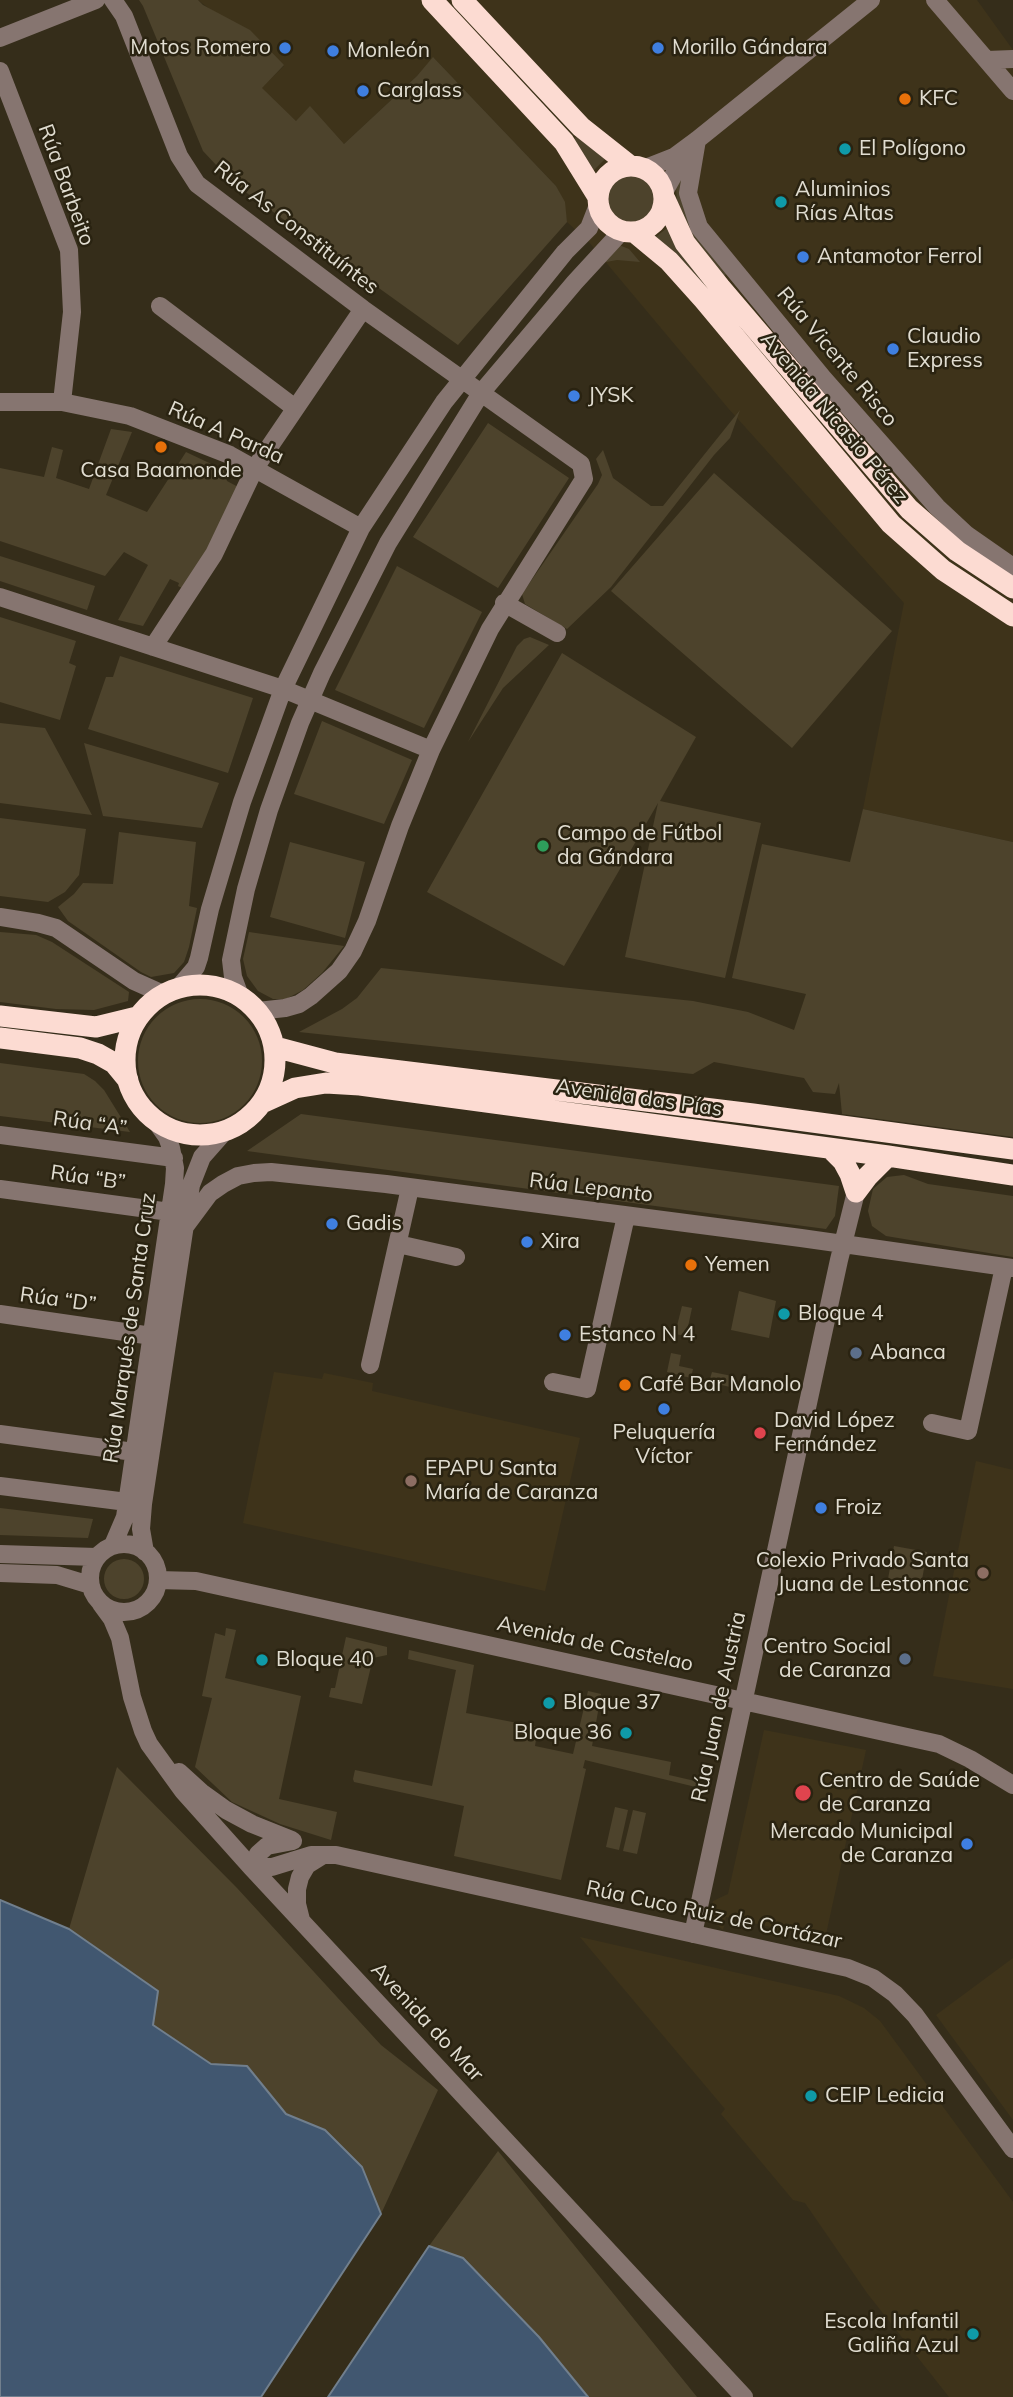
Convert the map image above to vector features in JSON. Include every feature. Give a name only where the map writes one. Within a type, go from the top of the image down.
[{"type":"highway","points":[[432,0],[564,142],[598,201],[606,221],[628,232],[652,225],[663,209],[665,196],[654,174],[637,167],[581,127],[462,0]]},
{"type":"highway","points":[[598,201],[604,179],[611,172],[637,167]]},
{"type":"highway","name":"Avenida Nicasio Pérez","points":[[665,196],[685,243],[699,261],[909,509],[957,551],[1013,588]]},
{"type":"highway","name":"Avenida Nicasio Pérez","points":[[628,232],[669,261],[891,524],[943,570],[1013,616]]},
{"type":"highway","points":[[194,985],[210,985],[240,996],[258,1011],[266,1023],[275,1047],[274,1076],[262,1103],[251,1115],[225,1131],[209,1135],[193,1135],[166,1127],[155,1120],[135,1098],[128,1080],[126,1047],[137,1017],[148,1005],[171,991],[194,985]]},
{"type":"highway","points":[[0,1016],[96,1027],[137,1017]]},
{"type":"highway","points":[[0,1038],[80,1048],[114,1063],[128,1080]]},
{"type":"highway","name":"Avenida das Pías","points":[[275,1047],[335,1063],[1013,1149]]},
{"type":"highway","name":"Avenida das Pías","points":[[262,1103],[295,1088],[326,1083],[360,1085],[1013,1175]]},
{"type":"highway","points":[[831,1149],[843,1161],[856,1192]]},
{"type":"highway","points":[[856,1192],[888,1156]]},
{"type":"street","points":[[0,38],[96,0]]},
{"type":"street","name":"Rúa As Constituíntes","points":[[113,0],[124,16],[179,156],[197,184],[363,309],[581,464],[584,478],[504,603],[431,750],[400,826],[367,921],[353,951],[326,984],[299,1004],[258,1011]]},
{"type":"street","points":[[637,167],[674,157],[871,0]]},
{"type":"street","points":[[935,0],[1013,91]]},
{"type":"street","points":[[986,60],[1013,59]]},
{"type":"street","name":"Rúa Barbeito","points":[[0,71],[69,250],[72,312],[62,402]]},
{"type":"street","points":[[665,196],[673,176],[696,141]]},
{"type":"street","name":"Rúa Vicente Risco","points":[[696,141],[688,193],[699,227],[823,378],[937,507],[967,535],[1013,567]]},
{"type":"street","points":[[0,918],[56,928],[134,981],[171,991],[196,967],[242,802],[283,689],[361,528],[443,401],[565,252],[589,228],[598,201]]},
{"type":"street","points":[[240,996],[231,960],[236,929],[269,810],[310,700],[388,543],[481,393],[575,282],[628,232]]},
{"type":"street","points":[[160,306],[295,408]]},
{"type":"street","points":[[153,647],[214,554],[255,468],[363,309]]},
{"type":"street","name":"Rúa A Parda","points":[[0,402],[62,402],[131,416],[230,455],[361,528]]},
{"type":"street","points":[[0,597],[283,689],[431,750]]},
{"type":"street","points":[[504,603],[557,633]]},
{"type":"street","name":"Rúa Marqués de Santa Cruz","points":[[113,1545],[122,1526],[127,1502],[175,1174],[174,1158],[167,1137],[155,1120]]},
{"type":"street","name":"Rúa Marqués de Santa Cruz","points":[[145,1552],[142,1529],[144,1504],[191,1185],[208,1148],[225,1131]]},
{"type":"street","name":"Rúa “A”","points":[[0,1135],[174,1158]]},
{"type":"street","name":"Rúa Lepanto","points":[[184,1228],[210,1193],[238,1177],[254,1173],[284,1174],[410,1188],[1009,1267]]},
{"type":"street","points":[[370,1365],[410,1188]]},
{"type":"street","name":"Rúa “B”","points":[[0,1189],[170,1212]]},
{"type":"street","name":"Rúa Juan de Austria","points":[[693,1934],[856,1192]]},
{"type":"street","points":[[553,1382],[587,1390],[626,1216]]},
{"type":"street","points":[[398,1244],[457,1257]]},
{"type":"street","points":[[932,1423],[968,1431],[1009,1267]]},
{"type":"street","name":"Rúa “D”","points":[[0,1314],[152,1336]]},
{"type":"street","points":[[0,1434],[134,1452]]},
{"type":"street","points":[[0,1486],[127,1502]]},
{"type":"street","points":[[129,1544],[145,1552],[155,1564],[158,1580],[153,1597],[140,1609],[120,1612],[101,1604],[90,1585],[90,1570],[96,1557],[113,1545],[129,1544]]},
{"type":"street","points":[[0,1554],[96,1557]]},
{"type":"street","points":[[0,1573],[57,1575],[90,1585]]},
{"type":"street","name":"Avenida de Castelao","points":[[158,1580],[196,1581],[939,1744],[1013,1785]]},
{"type":"street","name":"Avenida do Mar","points":[[101,1604],[112,1619],[124,1650],[132,1698],[149,1744],[183,1791],[744,2397]]},
{"type":"street","name":"Avenida do Mar","points":[[124,1650],[130,1624],[140,1609]]},
{"type":"street","points":[[149,1744],[201,1792],[226,1810],[252,1824],[326,1854]]},
{"type":"street","points":[[293,1841],[267,1846],[258,1854],[251,1867],[272,1867],[299,1858],[326,1854]]},
{"type":"street","points":[[301,1920],[297,1896],[300,1877],[307,1865],[326,1854]]},
{"type":"street","name":"Rúa Cuco Ruiz de Cortázar","points":[[326,1854],[848,1968],[873,1978],[895,1994],[915,2015],[1013,2149]]},
{"type":"shaded area","points":[[139,0],[198,0],[250,30],[284,65],[262,88],[296,121],[310,106],[344,144],[417,76],[433,57],[556,186],[565,202],[567,222],[458,345],[233,183],[203,151]]},
{"type":"shaded area","points":[[198,0],[977,0],[1013,50],[1013,842],[863,809],[904,603],[728,408],[588,241],[567,222],[564,202],[556,186],[434,58],[344,144],[310,107],[296,121],[261,88],[284,66]]},
{"type":"shaded area","points":[[577,136],[605,159],[592,172],[574,139]]},
{"type":"shaded area","points":[[687,164],[686,178],[729,271],[722,278],[698,248],[677,202],[676,186]]},
{"type":"shaded area","points":[[631,176],[647,183],[654,199],[647,215],[631,222],[615,215],[608,199],[615,183]]},
{"type":"shaded area","points":[[667,228],[709,288],[704,292],[652,240]]},
{"type":"shaded area","points":[[619,245],[629,249],[640,262],[617,260],[601,263]]},
{"type":"shaded area","points":[[740,410],[730,438],[611,587],[567,629],[525,604],[522,594],[598,484],[602,475],[596,459],[603,450],[613,478],[651,506],[663,506]]},
{"type":"shaded area","points":[[488,423],[569,478],[498,588],[413,537]]},
{"type":"shaded area","points":[[111,429],[132,432],[106,495],[147,512],[186,452],[224,470],[227,481],[240,488],[212,549],[184,589],[170,579],[143,626],[118,620],[148,565],[124,552],[105,576],[0,541],[0,468],[44,477],[52,447],[63,450],[56,478],[89,489]]},
{"type":"shaded area","points":[[714,473],[892,631],[792,748],[611,591]]},
{"type":"shaded area","points":[[0,556],[95,586],[87,610],[0,581]]},
{"type":"shaded area","points":[[397,566],[482,612],[424,728],[335,690]]},
{"type":"shaded area","points":[[0,617],[76,641],[69,663],[76,666],[60,720],[0,702]]},
{"type":"shaded area","points":[[530,637],[549,645],[503,688],[468,742],[517,646]]},
{"type":"shaded area","name":"Campo de Fútbol da Gándara","points":[[562,653],[696,737],[660,801],[761,823],[725,978],[625,957],[658,803],[564,966],[427,892]]},
{"type":"shaded area","points":[[120,656],[253,698],[228,773],[88,729],[106,677],[113,677]]},
{"type":"shaded area","points":[[322,721],[412,760],[384,824],[294,794]]},
{"type":"shaded area","points":[[0,723],[45,728],[92,815],[0,803]]},
{"type":"shaded area","points":[[84,743],[219,783],[202,828],[103,816]]},
{"type":"shaded area","points":[[863,809],[1013,842],[1013,1137],[842,1114],[839,1083],[835,1094],[813,1092],[804,1078],[714,1062],[693,1074],[299,1032],[357,998],[381,968],[693,1001],[748,1012],[794,1030],[806,994],[732,978],[762,844],[850,862]]},
{"type":"shaded area","points":[[0,818],[86,829],[79,875],[65,892],[48,902],[0,896]]},
{"type":"shaded area","points":[[119,832],[196,842],[189,906],[197,908],[184,962],[174,973],[151,977],[141,972],[68,921],[58,907],[83,883],[113,884]]},
{"type":"shaded area","points":[[290,842],[365,862],[345,938],[270,917]]},
{"type":"shaded area","points":[[0,932],[36,935],[52,942],[129,992],[128,1001],[94,1010],[56,1009],[0,1002]]},
{"type":"shaded area","points":[[249,932],[344,946],[322,973],[303,990],[286,999],[273,999],[258,991],[247,976],[243,959]]},
{"type":"shaded area","points":[[200,999],[224,1003],[244,1017],[258,1037],[262,1061],[258,1085],[244,1105],[224,1119],[200,1123],[176,1119],[156,1105],[142,1085],[138,1061],[142,1037],[156,1017],[176,1003]]},
{"type":"shaded area","points":[[0,1063],[84,1074],[104,1090],[130,1132],[0,1116]]},
{"type":"shaded area","points":[[301,1114],[839,1186],[835,1216],[826,1229],[247,1151]]},
{"type":"shaded area","points":[[904,1175],[928,1184],[1013,1196],[1013,1257],[886,1236],[872,1226],[868,1211],[873,1189],[887,1177]]},
{"type":"shaded area","points":[[739,1291],[776,1301],[769,1338],[731,1330]]},
{"type":"shaded area","points":[[682,1306],[692,1308],[686,1336],[675,1334]]},
{"type":"shaded area","points":[[671,1353],[681,1355],[679,1366],[693,1369],[691,1378],[667,1372]]},
{"type":"shaded area","name":"EPAPU Santa María de Caranza","points":[[274,1372],[322,1379],[324,1373],[373,1383],[372,1391],[580,1438],[545,1591],[243,1523]]},
{"type":"shaded area","points":[[712,1372],[732,1376],[730,1387],[709,1382]]},
{"type":"shaded area","name":"Colexio Privado Santa Juana de Lestonnac","points":[[976,1461],[1013,1470],[1013,1689],[933,1676]]},
{"type":"shaded area","points":[[0,1508],[93,1519],[88,1538],[0,1535]]},
{"type":"shaded area","points":[[894,1546],[927,1552],[921,1585],[888,1579]]},
{"type":"shaded area","points":[[124,1559],[138,1565],[144,1579],[138,1593],[124,1599],[110,1593],[104,1579],[110,1565]]},
{"type":"shaded area","points":[[226,1628],[236,1630],[225,1678],[301,1696],[279,1799],[337,1812],[331,1840],[280,1824],[232,1802],[195,1767],[212,1698],[202,1696],[215,1633],[225,1636]]},
{"type":"shaded area","points":[[346,1637],[387,1647],[387,1655],[373,1658],[362,1704],[329,1697],[331,1688],[335,1688]]},
{"type":"shaded area","points":[[409,1650],[474,1665],[466,1713],[538,1727],[535,1746],[573,1754],[588,1691],[601,1694],[592,1746],[671,1762],[669,1775],[708,1784],[708,1790],[585,1760],[583,1768],[586,1769],[561,1880],[454,1856],[464,1806],[354,1782],[353,1779],[355,1770],[432,1786],[456,1670],[408,1659]]},
{"type":"shaded area","name":"Centro de Saúde de Caranza","points":[[764,1730],[866,1750],[825,1939],[726,1917],[723,1930],[710,1914],[713,1901],[728,1894]]},
{"type":"shaded area","points":[[117,1767],[237,1888],[381,2045],[438,2090],[381,2214],[362,2167],[325,2130],[286,2114],[247,2066],[212,2064],[153,2025],[157,1991],[69,1929]]},
{"type":"shaded area","points":[[615,1807],[628,1810],[619,1850],[606,1847]]},
{"type":"shaded area","points":[[633,1810],[646,1813],[637,1854],[623,1851]]},
{"type":"shaded area","points":[[580,1937],[839,1996],[864,2008],[880,2021],[1013,2202],[1013,2397],[949,2397],[867,2293],[805,2203],[793,2200],[721,2114],[725,2109]]},
{"type":"shaded area","points":[[1013,1958],[1013,2120],[936,2015]]},
{"type":"shaded area","points":[[498,2151],[697,2397],[588,2397],[539,2337],[463,2259],[429,2246]]},
{"type":"water","points":[[0,1900],[69,1929],[158,1991],[153,2025],[211,2064],[247,2066],[286,2114],[325,2130],[362,2167],[381,2214],[261,2397],[0,2397]]},
{"type":"water","points":[[429,2246],[463,2258],[539,2337],[588,2397],[328,2397]]},
{"type":"place","name":"Motos Romero","points":[[285,48]]},
{"type":"place","name":"Morillo Gándara","points":[[658,48]]},
{"type":"place","name":"Monleón","points":[[333,51]]},
{"type":"place","name":"Carglass","points":[[363,91]]},
{"type":"place","name":"KFC","points":[[905,99]]},
{"type":"place","name":"El Polígono","points":[[845,149]]},
{"type":"place","name":"Aluminios Rías Altas","points":[[781,202]]},
{"type":"place","name":"Antamotor Ferrol","points":[[803,257]]},
{"type":"place","name":"Claudio Express","points":[[893,349]]},
{"type":"place","name":"JYSK","points":[[574,396]]},
{"type":"place","name":"Casa Baamonde","points":[[161,447]]},
{"type":"place","name":"Campo de Fútbol da Gándara","points":[[543,846]]},
{"type":"place","name":"Gadis","points":[[332,1224]]},
{"type":"place","name":"Xira","points":[[527,1242]]},
{"type":"place","name":"Yemen","points":[[691,1265]]},
{"type":"place","name":"Bloque 4","points":[[784,1314]]},
{"type":"place","name":"Estanco N 4","points":[[565,1335]]},
{"type":"place","name":"Abanca","points":[[856,1353]]},
{"type":"place","name":"Café Bar Manolo","points":[[625,1385]]},
{"type":"place","name":"Peluquería Víctor","points":[[664,1409]]},
{"type":"place","name":"David López Fernández","points":[[760,1433]]},
{"type":"place","name":"EPAPU Santa María de Caranza","points":[[411,1481]]},
{"type":"place","name":"Froiz","points":[[821,1508]]},
{"type":"place","name":"Colexio Privado Santa Juana de Lestonnac","points":[[983,1573]]},
{"type":"place","name":"Centro Social de Caranza","points":[[905,1659]]},
{"type":"place","name":"Bloque 40","points":[[262,1660]]},
{"type":"place","name":"Bloque 37","points":[[549,1703]]},
{"type":"place","name":"Bloque 36","points":[[626,1733]]},
{"type":"place","name":"Centro de Saúde de Caranza","points":[[803,1793]]},
{"type":"place","name":"Mercado Municipal de Caranza","points":[[967,1844]]},
{"type":"place","name":"CEIP Ledicia","points":[[811,2096]]},
{"type":"place","name":"Escola Infantil Galiña Azul","points":[[973,2334]]}]
